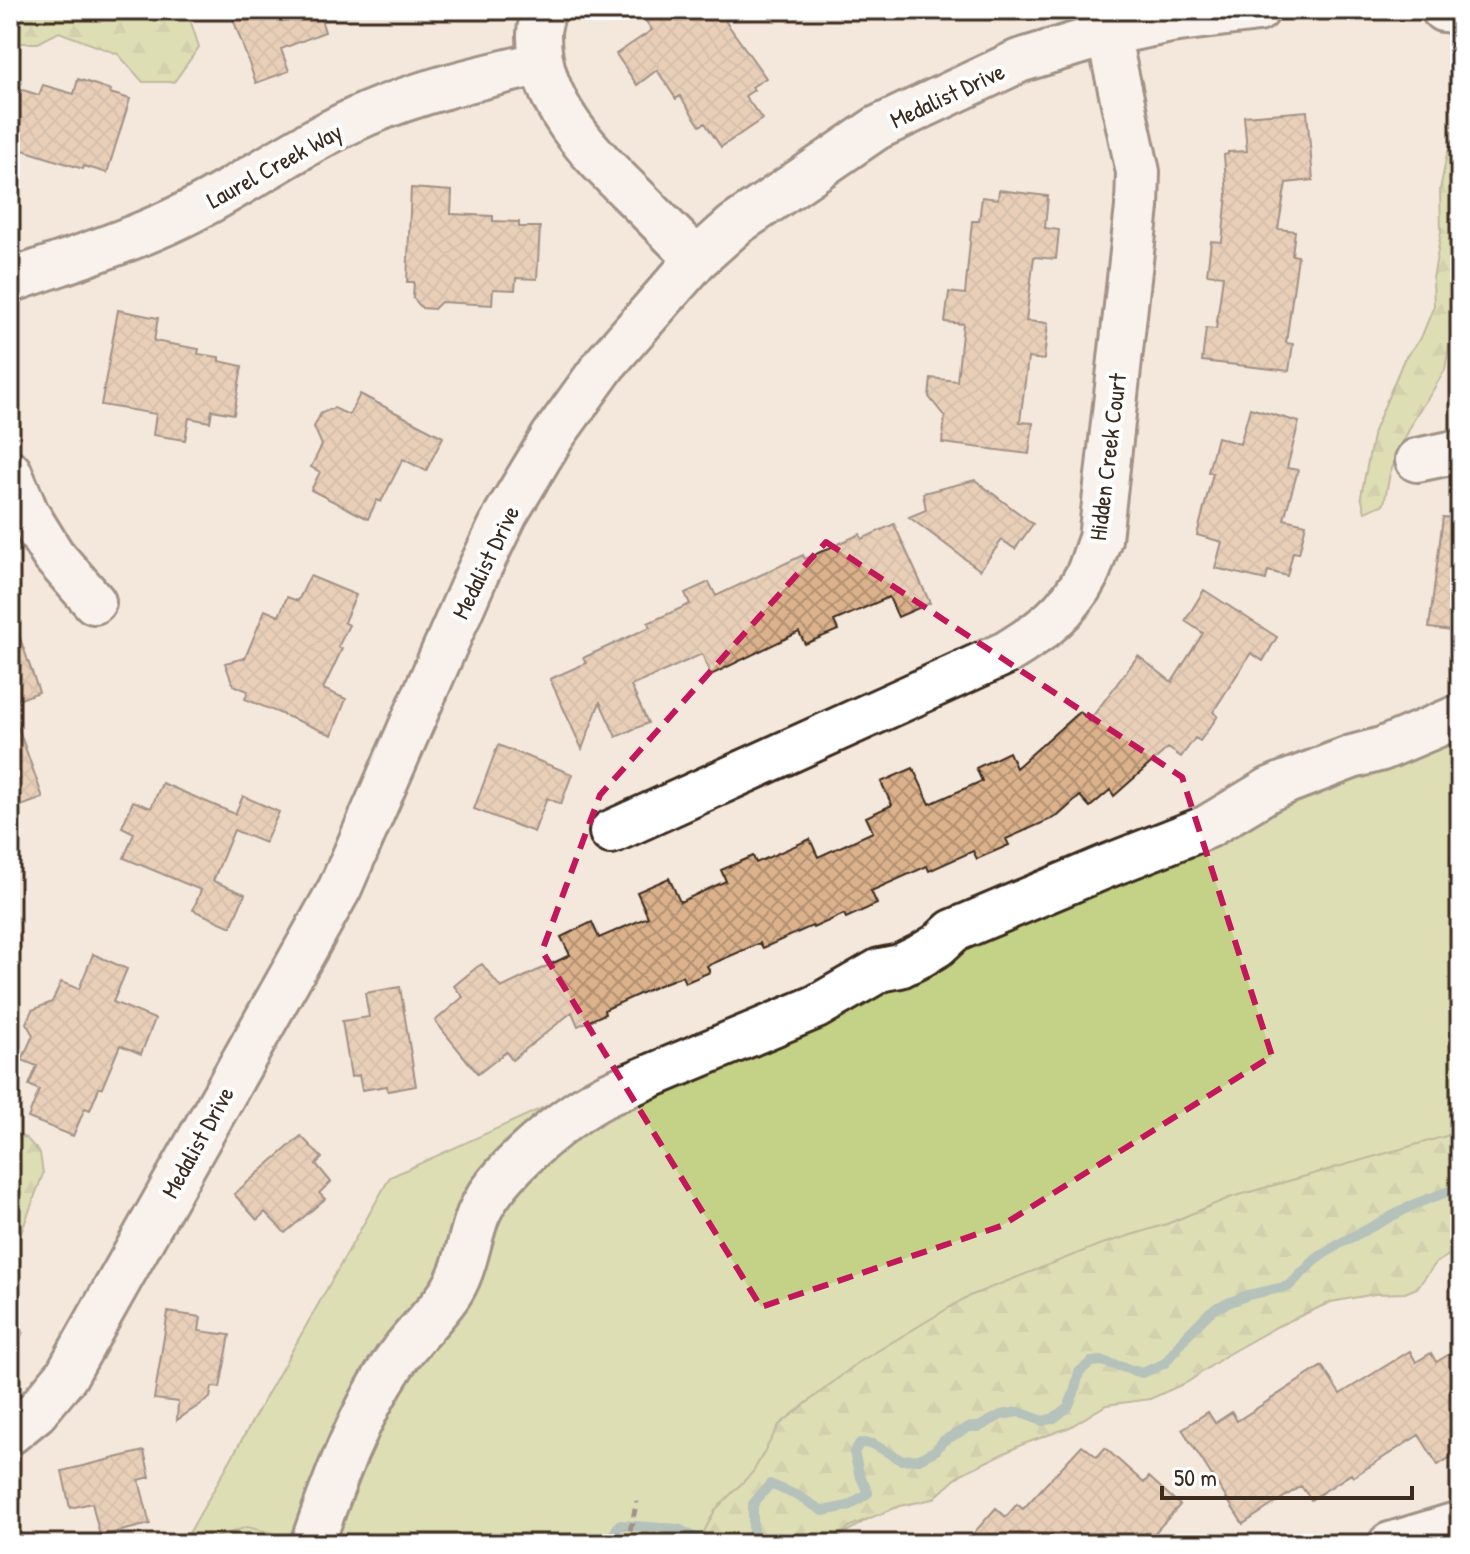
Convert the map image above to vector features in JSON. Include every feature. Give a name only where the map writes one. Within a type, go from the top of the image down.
[{"type":"street","points":[[544,10],[539,32],[542,63],[552,93],[568,123],[594,157],[697,259]]},
{"type":"street","name":"Medalist Drive","points":[[10,1433],[36,1412],[66,1376],[340,888],[477,574],[514,501],[553,436],[605,364],[697,259],[735,225],[877,128],[1105,22],[1171,21],[1258,10]]},
{"type":"street","points":[[1443,10],[1460,12]]},
{"type":"street","name":"Hidden Creek Court","points":[[611,832],[1006,653],[1049,624],[1066,607],[1087,575],[1100,539],[1137,207],[1138,172],[1105,22]]},
{"type":"street","name":"Laurel Creek Way","points":[[10,281],[153,229],[218,198],[367,114],[440,87],[542,63]]},
{"type":"street","points":[[1417,460],[1460,451]]},
{"type":"street","points":[[10,472],[27,513],[53,555],[94,602]]},
{"type":"street","points":[[312,1544],[336,1477],[365,1414],[396,1359],[451,1293],[479,1214],[491,1193],[528,1153],[580,1110],[624,1087],[816,1007],[880,970],[900,966],[920,956],[953,931],[1207,827],[1278,785],[1382,749],[1460,716]]},
{"type":"street","points":[[1390,1544],[1460,1523]]},
{"type":"path","points":[[627,1544],[637,1501]]},
{"type":"highlighted area","points":[[826,542],[1182,777],[1272,1056],[1001,1226],[761,1307],[542,951],[600,795]]},
{"type":"green space","points":[[10,10],[187,10],[199,47],[174,82],[143,82],[118,54],[59,32],[38,43],[10,43]]},
{"type":"green space","points":[[1460,127],[1460,298],[1445,370],[1405,438],[1390,473],[1384,504],[1365,512],[1361,496],[1374,431],[1404,359],[1421,338],[1434,306],[1433,279],[1441,232],[1440,190],[1447,154]]},
{"type":"green space","points":[[1460,703],[1460,1175],[1411,1187],[827,1544],[183,1544],[390,1177],[1318,756],[1322,743]]},
{"type":"green space","points":[[10,1132],[26,1138],[40,1153],[43,1174],[14,1252],[10,1253]]},
{"type":"green space","points":[[1460,1132],[1460,1248],[1436,1263],[1417,1288],[1405,1293],[1375,1294],[1331,1302],[1278,1326],[1228,1354],[1188,1382],[1150,1399],[1106,1405],[1070,1427],[1021,1445],[961,1474],[933,1499],[900,1506],[850,1526],[832,1544],[698,1544],[715,1510],[753,1472],[779,1425],[856,1364],[967,1297],[1099,1245],[1167,1224],[1229,1198]]},
{"type":"green space","points":[[10,1294],[23,1332],[10,1362]]},
{"type":"green space","points":[[247,1527],[272,1533],[280,1544],[205,1544],[211,1539]]},
{"type":"building","points":[[230,10],[318,10],[325,32],[281,49],[289,71],[256,83]]},
{"type":"building","points":[[638,10],[728,10],[726,22],[766,78],[745,96],[762,119],[721,147],[705,123],[700,126],[680,96],[676,99],[657,70],[637,85],[616,54],[652,30]]},
{"type":"building","points":[[78,79],[130,99],[107,173],[84,166],[83,169],[10,146],[10,86],[39,95],[43,85],[74,94]]},
{"type":"building","points":[[1307,111],[1313,180],[1286,183],[1278,229],[1295,231],[1292,255],[1298,256],[1286,343],[1293,344],[1289,371],[1202,361],[1206,328],[1216,329],[1223,276],[1207,274],[1211,241],[1222,242],[1227,195],[1224,155],[1247,151],[1244,116]]},
{"type":"building","points":[[411,188],[452,191],[451,214],[493,216],[493,221],[519,222],[519,227],[540,227],[537,279],[516,278],[515,290],[493,289],[492,305],[441,302],[434,309],[422,308],[413,298],[414,282],[407,282]]},
{"type":"building","points":[[999,190],[1048,196],[1045,228],[1059,230],[1056,259],[1034,257],[1026,321],[1048,323],[1044,360],[1028,358],[1020,422],[1033,423],[1029,454],[942,443],[945,417],[929,397],[931,378],[957,381],[963,324],[945,322],[949,292],[965,294],[972,221],[979,221],[982,197],[998,199]]},
{"type":"building","points":[[118,310],[158,318],[154,341],[199,349],[198,354],[219,357],[219,361],[242,366],[234,414],[212,410],[210,422],[189,418],[185,440],[153,435],[156,414],[101,405]]},
{"type":"building","points":[[360,394],[443,437],[426,471],[403,459],[381,502],[377,500],[368,519],[311,490],[320,472],[311,467],[322,445],[314,427],[321,413],[334,408],[349,415]]},
{"type":"building","points":[[1250,408],[1299,422],[1287,468],[1298,470],[1284,519],[1306,524],[1299,553],[1293,552],[1287,576],[1268,571],[1266,580],[1215,568],[1222,542],[1197,535],[1213,473],[1208,472],[1217,437],[1240,444]]},
{"type":"building","points":[[975,480],[1033,524],[1015,549],[1002,540],[980,570],[909,517],[926,510],[923,493]]},
{"type":"building","points":[[1443,517],[1460,518],[1460,632],[1429,628]]},
{"type":"building","points":[[894,524],[930,603],[898,617],[889,597],[834,621],[838,630],[805,644],[799,632],[711,675],[702,654],[631,686],[648,723],[616,737],[600,702],[582,749],[550,679],[586,663],[583,658],[650,627],[648,623],[690,604],[685,593],[709,582],[716,596],[803,555],[805,559],[860,534],[862,539]]},
{"type":"building","points":[[310,576],[356,595],[344,622],[349,625],[338,647],[342,649],[323,689],[346,699],[332,735],[245,699],[248,691],[233,685],[225,663],[245,658],[265,610],[279,616],[287,597],[298,601]]},
{"type":"building","points":[[1204,590],[1277,637],[1263,661],[1251,653],[1213,712],[1218,716],[1200,741],[1195,738],[1181,757],[1168,748],[1114,796],[1110,790],[1090,807],[1080,796],[1058,816],[1006,839],[1009,845],[977,859],[973,851],[929,871],[927,866],[871,891],[877,904],[846,918],[844,914],[812,926],[763,948],[760,943],[707,966],[710,972],[685,983],[682,976],[657,986],[604,1010],[605,1014],[578,1026],[572,1012],[512,1060],[506,1052],[478,1074],[435,1021],[463,997],[454,986],[477,967],[482,964],[501,988],[570,955],[561,937],[592,922],[599,938],[648,917],[637,892],[669,878],[680,902],[726,881],[721,870],[753,856],[756,863],[810,839],[818,857],[873,832],[866,817],[892,805],[881,782],[913,768],[930,804],[982,781],[976,768],[1009,752],[1016,768],[1080,711],[1089,721],[1138,656],[1172,682],[1203,633],[1185,621]]},
{"type":"building","points":[[14,621],[39,692],[10,703],[10,622]]},
{"type":"building","points":[[10,716],[14,716],[43,798],[10,810]]},
{"type":"building","points":[[498,745],[572,774],[561,804],[547,798],[534,832],[474,809]]},
{"type":"building","points":[[162,783],[235,814],[243,796],[279,812],[265,843],[234,830],[213,881],[245,894],[231,927],[193,910],[201,890],[124,858],[134,833],[122,827],[133,801],[151,808]]},
{"type":"building","points":[[93,954],[127,969],[113,1002],[155,1019],[141,1054],[120,1045],[102,1088],[99,1088],[90,1110],[85,1108],[73,1136],[28,1118],[39,1090],[29,1085],[37,1066],[22,1060],[33,1035],[26,1023],[32,1010],[52,1002],[61,982],[79,989]]},
{"type":"building","points":[[400,987],[416,1086],[388,1091],[387,1086],[362,1090],[359,1075],[351,1077],[342,1021],[369,1017],[365,993]]},
{"type":"building","points":[[301,1136],[322,1158],[316,1164],[331,1182],[319,1193],[325,1199],[285,1233],[265,1212],[257,1220],[234,1194]]},
{"type":"building","points":[[168,1312],[201,1317],[199,1331],[230,1335],[220,1388],[212,1387],[210,1398],[177,1420],[178,1402],[154,1399]]},
{"type":"building","points":[[1460,1348],[1460,1451],[1438,1465],[1419,1435],[1311,1500],[1301,1486],[1243,1524],[1182,1429],[1208,1412],[1215,1423],[1232,1412],[1237,1421],[1322,1366],[1340,1394],[1410,1351],[1416,1362],[1431,1353],[1436,1362]]},
{"type":"building","points":[[1082,1445],[1097,1457],[1105,1448],[1144,1483],[1149,1477],[1180,1505],[1151,1537],[1146,1533],[1136,1544],[964,1544],[996,1508],[1006,1517],[1017,1504],[1023,1509]]},
{"type":"building","points":[[144,1451],[150,1477],[139,1480],[150,1524],[100,1536],[92,1503],[70,1508],[62,1471]]},
{"type":"waterway","points":[[742,1544],[753,1534],[753,1504],[770,1484],[823,1511],[848,1506],[868,1493],[854,1452],[860,1443],[873,1444],[901,1460],[919,1459],[969,1427],[979,1427],[1001,1415],[1019,1412],[1043,1421],[1054,1418],[1068,1407],[1079,1372],[1091,1362],[1102,1361],[1142,1373],[1157,1367],[1165,1363],[1187,1335],[1218,1307],[1248,1295],[1289,1286],[1316,1259],[1341,1243],[1415,1204],[1460,1187]]},
{"type":"waterway","points":[[608,1544],[619,1525],[678,1529],[708,1544]]}]
